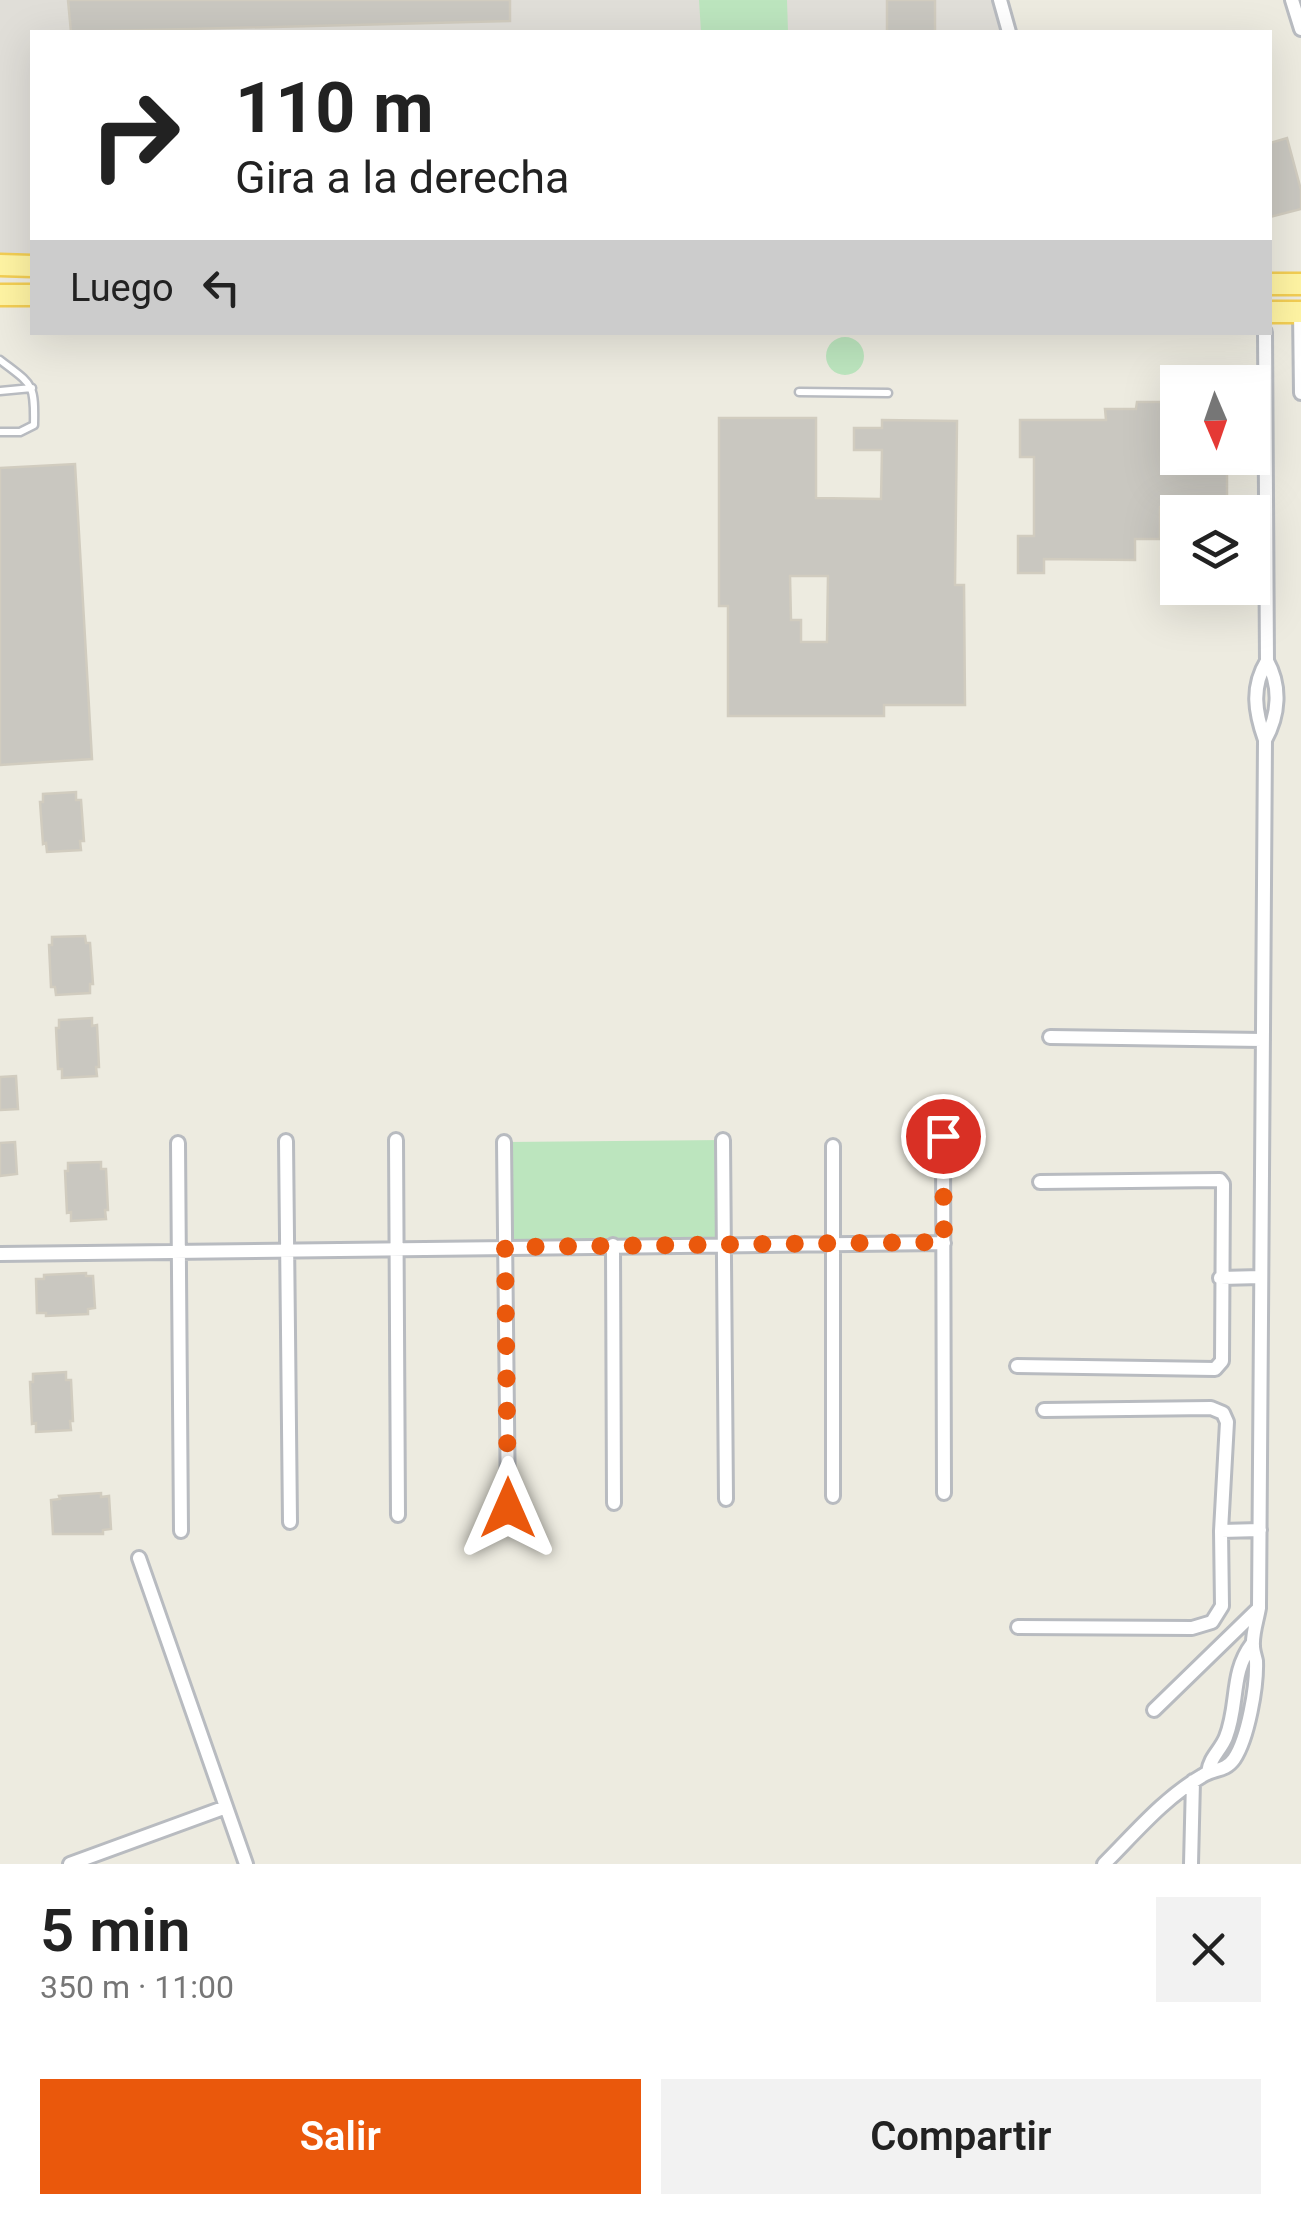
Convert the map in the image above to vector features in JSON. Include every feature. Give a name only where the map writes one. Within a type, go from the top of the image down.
[{"type":"main road","points":[[0,266],[30,266]]},
{"type":"main road","points":[[1272,284],[1301,284]]},
{"type":"main road","points":[[0,295],[30,296]]},
{"type":"main road","points":[[1272,312],[1300,312]]},
{"type":"street","points":[[1000,0],[1009,30]]},
{"type":"street","points":[[1292,0],[1301,30]]},
{"type":"street","points":[[1300,312],[1301,394]]},
{"type":"street","points":[[1264,335],[1266,661],[1275,678],[1277,695],[1273,726],[1265,740]]},
{"type":"street","points":[[1104,1864],[1161,1807],[1208,1772],[1210,1759],[1228,1733],[1240,1661],[1252,1644],[1258,1608],[1265,740],[1257,719],[1256,696],[1257,677],[1266,661]]},
{"type":"street","points":[[1050,1037],[1264,1040]]},
{"type":"street","points":[[943,1136],[944,1492]]},
{"type":"street","points":[[396,1140],[398,1515]]},
{"type":"street","points":[[723,1140],[726,1499]]},
{"type":"street","points":[[286,1141],[290,1522]]},
{"type":"street","points":[[504,1142],[508,1508]]},
{"type":"street","points":[[178,1143],[182,1531]]},
{"type":"street","points":[[833,1496],[834,1146]]},
{"type":"street","points":[[1017,1366],[1215,1369],[1222,1361],[1220,1180],[1040,1182]]},
{"type":"street","points":[[0,1254],[944,1242]]},
{"type":"street","points":[[613,1246],[614,1503]]},
{"type":"street","points":[[1220,1278],[1261,1277]]},
{"type":"street","points":[[1018,1627],[1192,1628],[1212,1622],[1222,1606],[1221,1532],[1227,1422],[1223,1413],[1211,1408],[1044,1410]]},
{"type":"street","points":[[1221,1532],[1260,1530]]},
{"type":"street","points":[[139,1558],[246,1864]]},
{"type":"street","points":[[1154,1710],[1258,1608]]},
{"type":"street","points":[[1191,1864],[1193,1781]]},
{"type":"street","points":[[70,1864],[226,1808]]},
{"type":"lane","points":[[0,360],[33,388],[34,425],[20,432],[0,432]]},
{"type":"lane","points":[[0,391],[33,388]]},
{"type":"lane","points":[[799,392],[888,392]]},
{"type":"shaded area","points":[[0,0],[993,0],[1002,30],[30,30],[30,278],[0,277]]},
{"type":"green space","points":[[699,0],[787,0],[788,30],[701,30]]},
{"type":"green space","points":[[845,337],[858,343],[864,356],[858,369],[845,375],[832,369],[826,356],[832,343]]},
{"type":"green space","points":[[723,1140],[724,1245],[505,1247],[504,1142]]},
{"type":"building","points":[[68,0],[510,0],[510,21],[71,30]]},
{"type":"building","points":[[887,0],[935,0],[935,30],[887,30]]},
{"type":"building","points":[[1287,138],[1301,190],[1301,209],[1272,216],[1272,142]]},
{"type":"building","points":[[1137,402],[1160,402],[1160,475],[1227,475],[1227,495],[1160,495],[1160,539],[1135,539],[1135,560],[1044,559],[1044,573],[1018,573],[1018,536],[1034,536],[1034,457],[1020,457],[1020,420],[1106,420],[1105,409],[1136,409]]},
{"type":"building","points":[[719,418],[816,418],[816,498],[881,499],[882,450],[854,450],[854,428],[882,428],[882,420],[957,421],[955,585],[964,585],[965,705],[884,705],[884,716],[728,716],[728,606],[719,606]],"holes":[[[790,576],[828,576],[827,642],[801,642],[801,620],[791,620]]]},
{"type":"building","points":[[75,464],[92,759],[0,765],[0,468]]},
{"type":"building","points":[[76,792],[76,800],[81,800],[81,850],[47,852],[40,802],[43,794]]},
{"type":"building","points":[[85,936],[86,943],[90,943],[90,993],[56,995],[55,987],[51,987],[52,937]]},
{"type":"building","points":[[92,1018],[92,1026],[97,1025],[97,1076],[62,1078],[62,1069],[58,1069],[59,1020]]},
{"type":"building","points":[[16,1076],[18,1109],[0,1110],[0,1077]]},
{"type":"building","points":[[15,1142],[17,1174],[0,1176],[0,1143]]},
{"type":"building","points":[[101,1162],[101,1169],[106,1169],[106,1219],[71,1221],[71,1212],[67,1213],[68,1163]]},
{"type":"building","points":[[44,1275],[93,1276],[95,1308],[88,1309],[88,1314],[37,1313],[36,1279],[44,1279]]},
{"type":"building","points":[[66,1372],[66,1380],[71,1380],[71,1430],[36,1432],[36,1423],[32,1424],[33,1374]]},
{"type":"building","points":[[101,1493],[101,1497],[109,1496],[111,1529],[103,1530],[103,1534],[53,1534],[51,1500]]},
{"type":"route","points":[[508,1508],[505,1247],[944,1242],[943,1136]]}]
